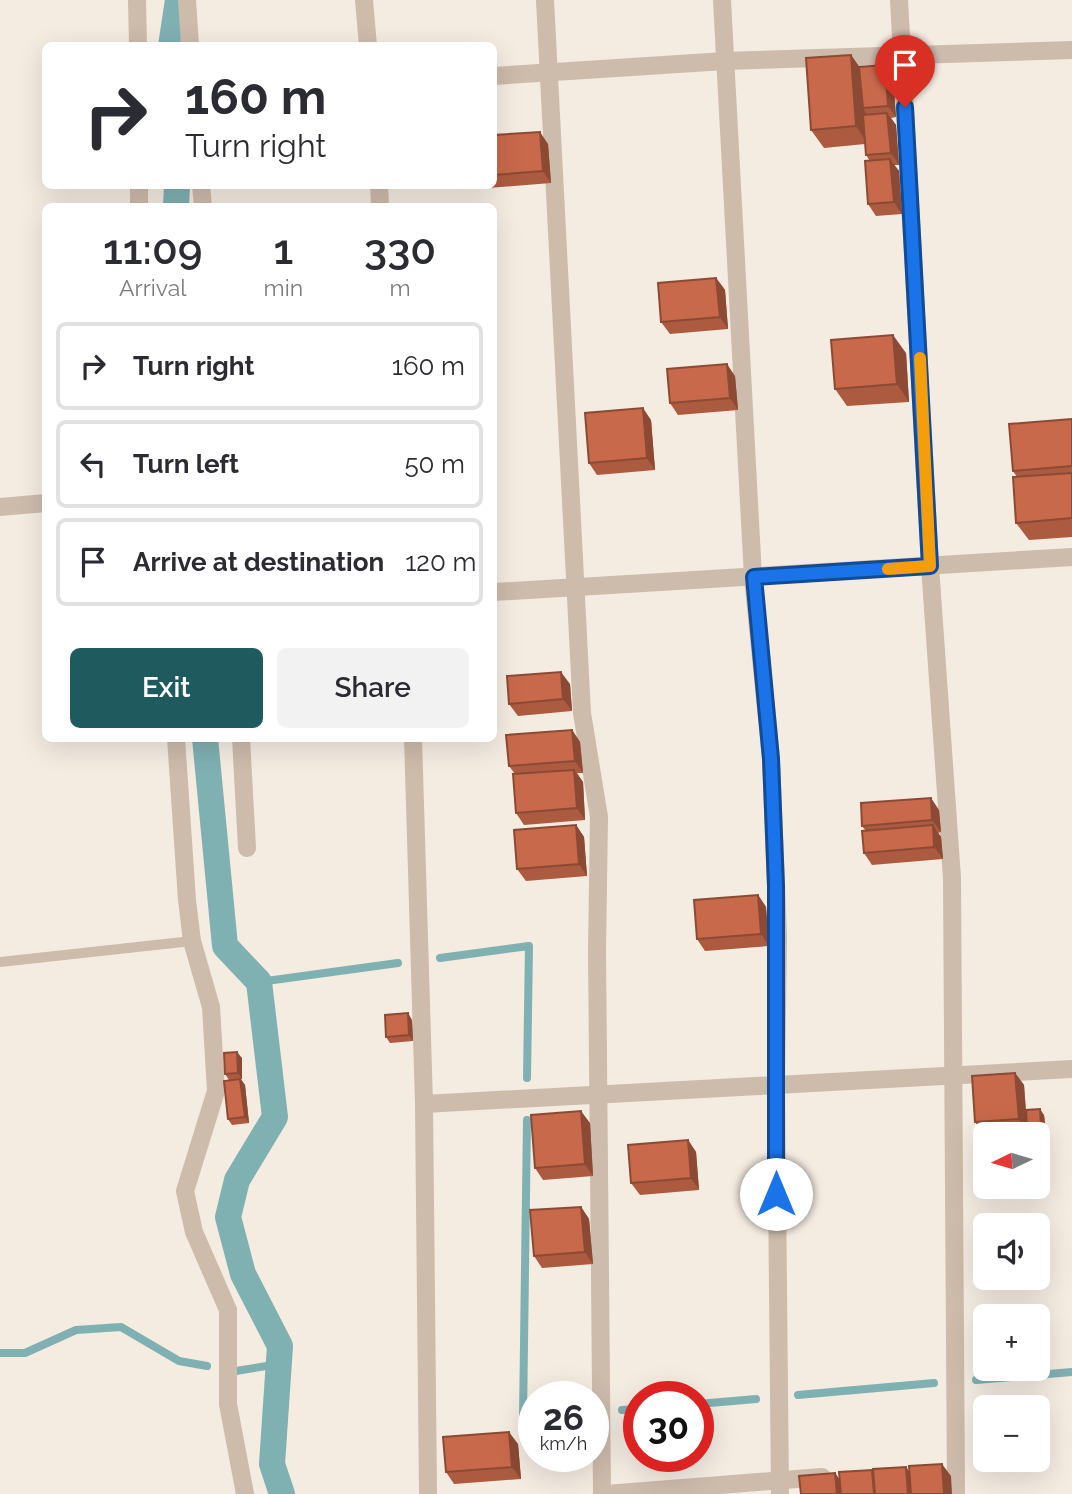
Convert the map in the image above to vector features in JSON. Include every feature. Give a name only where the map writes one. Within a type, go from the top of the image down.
[{"type":"street","points":[[137,0],[138,42]]},
{"type":"street","points":[[187,0],[190,42]]},
{"type":"street","points":[[363,0],[368,42]]},
{"type":"street","points":[[545,0],[582,713],[599,817],[604,1494],[780,1487],[834,1477]]},
{"type":"street","points":[[722,0],[754,577],[771,759],[778,936],[776,1086],[780,1487]]},
{"type":"street","points":[[899,0],[930,566],[952,878],[953,1075],[948,1470],[956,1494]]},
{"type":"street","points":[[497,76],[725,61],[1072,50]]},
{"type":"street","points":[[0,508],[42,503]]},
{"type":"street","points":[[497,592],[1072,557]]},
{"type":"street","points":[[176,742],[176,769],[192,941],[211,1007],[216,1091],[185,1191],[194,1232],[228,1310],[228,1404],[245,1494]]},
{"type":"street","points":[[241,742],[247,848]]},
{"type":"street","points":[[412,742],[424,1104],[428,1494]]},
{"type":"street","points":[[424,1104],[1072,1069]]},
{"type":"lane","points":[[0,962],[192,941]]},
{"type":"building","points":[[851,55],[856,126],[811,130],[806,58]]},
{"type":"building","points":[[885,65],[888,106],[863,108],[859,67]]},
{"type":"building","points":[[887,113],[891,153],[866,155],[863,115]]},
{"type":"building","points":[[540,132],[543,171],[497,175],[497,135]]},
{"type":"building","points":[[890,159],[894,202],[868,204],[865,161]]},
{"type":"building","points":[[716,278],[720,317],[661,322],[658,283]]},
{"type":"building","points":[[893,335],[897,384],[835,389],[831,340]]},
{"type":"building","points":[[727,364],[730,398],[670,403],[667,369]]},
{"type":"building","points":[[643,408],[647,458],[589,463],[585,413]]},
{"type":"building","points":[[1072,419],[1072,466],[1013,471],[1009,424]]},
{"type":"building","points":[[1072,473],[1072,518],[1016,523],[1013,477]]},
{"type":"building","points":[[561,672],[563,699],[509,704],[507,676]]},
{"type":"building","points":[[572,730],[575,761],[509,766],[506,735]]},
{"type":"building","points":[[574,770],[577,808],[516,813],[513,774]]},
{"type":"building","points":[[931,798],[932,820],[862,826],[861,803]]},
{"type":"building","points":[[576,825],[579,864],[517,869],[514,830]]},
{"type":"building","points":[[933,825],[934,847],[864,853],[862,831]]},
{"type":"building","points":[[758,895],[761,934],[697,939],[694,900]]},
{"type":"building","points":[[408,1013],[409,1035],[386,1037],[385,1015]]},
{"type":"building","points":[[237,1052],[238,1073],[225,1074],[224,1053]]},
{"type":"building","points":[[1015,1073],[1019,1119],[975,1122],[972,1076]]},
{"type":"building","points":[[240,1079],[245,1117],[228,1119],[224,1081]]},
{"type":"building","points":[[1040,1109],[1041,1122],[1027,1122],[1026,1110]]},
{"type":"building","points":[[581,1111],[585,1164],[535,1168],[531,1115]]},
{"type":"building","points":[[688,1140],[691,1178],[631,1183],[628,1145]]},
{"type":"building","points":[[581,1207],[585,1252],[534,1256],[530,1210]]},
{"type":"building","points":[[509,1432],[512,1467],[446,1472],[443,1437]]},
{"type":"building","points":[[942,1464],[944,1494],[911,1494],[909,1466]]},
{"type":"building","points":[[906,1467],[908,1494],[875,1494],[873,1469]]},
{"type":"building","points":[[872,1470],[874,1494],[841,1494],[839,1472]]},
{"type":"building","points":[[835,1473],[837,1494],[801,1494],[799,1476]]},
{"type":"waterway","points":[[172,42],[178,0]]},
{"type":"waterway","points":[[176,203],[177,189]]},
{"type":"waterway","points":[[205,742],[225,946],[259,982],[275,1117],[237,1180],[228,1217],[243,1274],[280,1346],[272,1464],[282,1494]]},
{"type":"waterway","points":[[440,958],[529,946],[527,1078]]},
{"type":"waterway","points":[[259,982],[398,963]]},
{"type":"waterway","points":[[524,1381],[527,1120]]},
{"type":"waterway","points":[[0,1353],[25,1353],[76,1330],[121,1327],[179,1361],[207,1366]]},
{"type":"waterway","points":[[236,1371],[279,1364]]},
{"type":"waterway","points":[[1050,1374],[1072,1372]]},
{"type":"waterway","points":[[798,1395],[934,1383]]},
{"type":"waterway","points":[[714,1403],[756,1399]]},
{"type":"slow traffic","points":[[888,569],[930,566],[920,358]]},
{"type":"route","points":[[776,1194],[778,936],[771,759],[754,577],[930,566],[920,343],[905,107]]}]
